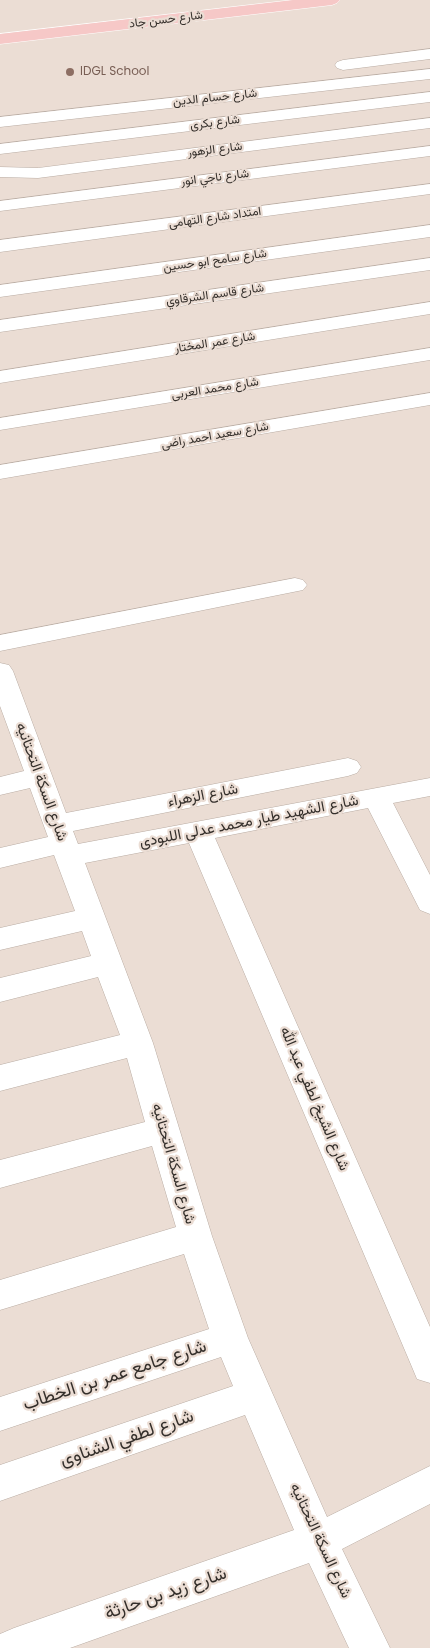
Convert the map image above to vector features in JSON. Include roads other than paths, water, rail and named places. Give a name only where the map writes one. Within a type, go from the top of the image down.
[{"type":"main road","name":"شارع حسن جاد","points":[[0,39],[332,0]]},
{"type":"street","points":[[332,66],[430,54]]},
{"type":"street","name":"شارع حسام الدين","points":[[0,122],[430,74]]},
{"type":"street","name":"شارع بكرى","points":[[0,149],[430,97]]},
{"type":"street","name":"شارع الزهور","points":[[0,172],[38,173],[430,123]]},
{"type":"street","name":"شارع ناجي انور","points":[[0,206],[430,151]]},
{"type":"street","name":"امتداد شارع التهامى","points":[[0,246],[430,189]]},
{"type":"street","name":"شارع سامح ابو حسين","points":[[0,291],[430,231]]},
{"type":"street","name":"شارع قاسم الشرقاوي","points":[[0,326],[430,264]]},
{"type":"street","name":"شارع عمر المختار","points":[[0,377],[430,308]]},
{"type":"street","name":"شارع محمد العربى","points":[[0,424],[430,354]]},
{"type":"street","name":"شارع سعيد احمد راضى","points":[[0,472],[430,399]]},
{"type":"street","points":[[0,643],[295,585]]},
{"type":"street","name":"شارع السكة التحتانيه","points":[[2,685],[39,777],[138,1043],[194,1236],[230,1338],[318,1541],[370,1648]]},
{"type":"street","name":"شارع الزهراء","points":[[63,842],[348,767]]},
{"type":"street","points":[[0,786],[39,777]]},
{"type":"street","name":"شارع الشهيد طيار محمد عدلى اللبودى","points":[[63,842],[198,831],[430,787]]},
{"type":"street","points":[[376,797],[430,903]]},
{"type":"street","name":"شارع الشيخ لطفي عبد الله","points":[[198,831],[430,1366]]},
{"type":"street","points":[[0,858],[63,842]]},
{"type":"street","points":[[0,939],[91,918]]},
{"type":"street","points":[[0,990],[108,962]]},
{"type":"street","points":[[0,1078],[138,1043]]},
{"type":"street","points":[[0,1174],[164,1130]]},
{"type":"street","points":[[0,1295],[194,1236]]},
{"type":"street","name":"شارع جامع عمر بن الخطاب","points":[[0,1414],[230,1338]]},
{"type":"street","name":"شارع لطفي الشناوى","points":[[0,1483],[255,1395]]},
{"type":"street","name":"شارع زيد بن حارثة","points":[[14,1648],[318,1541],[430,1484]]},
{"type":"place","name":"IDGL School","points":[[70,72]]}]
